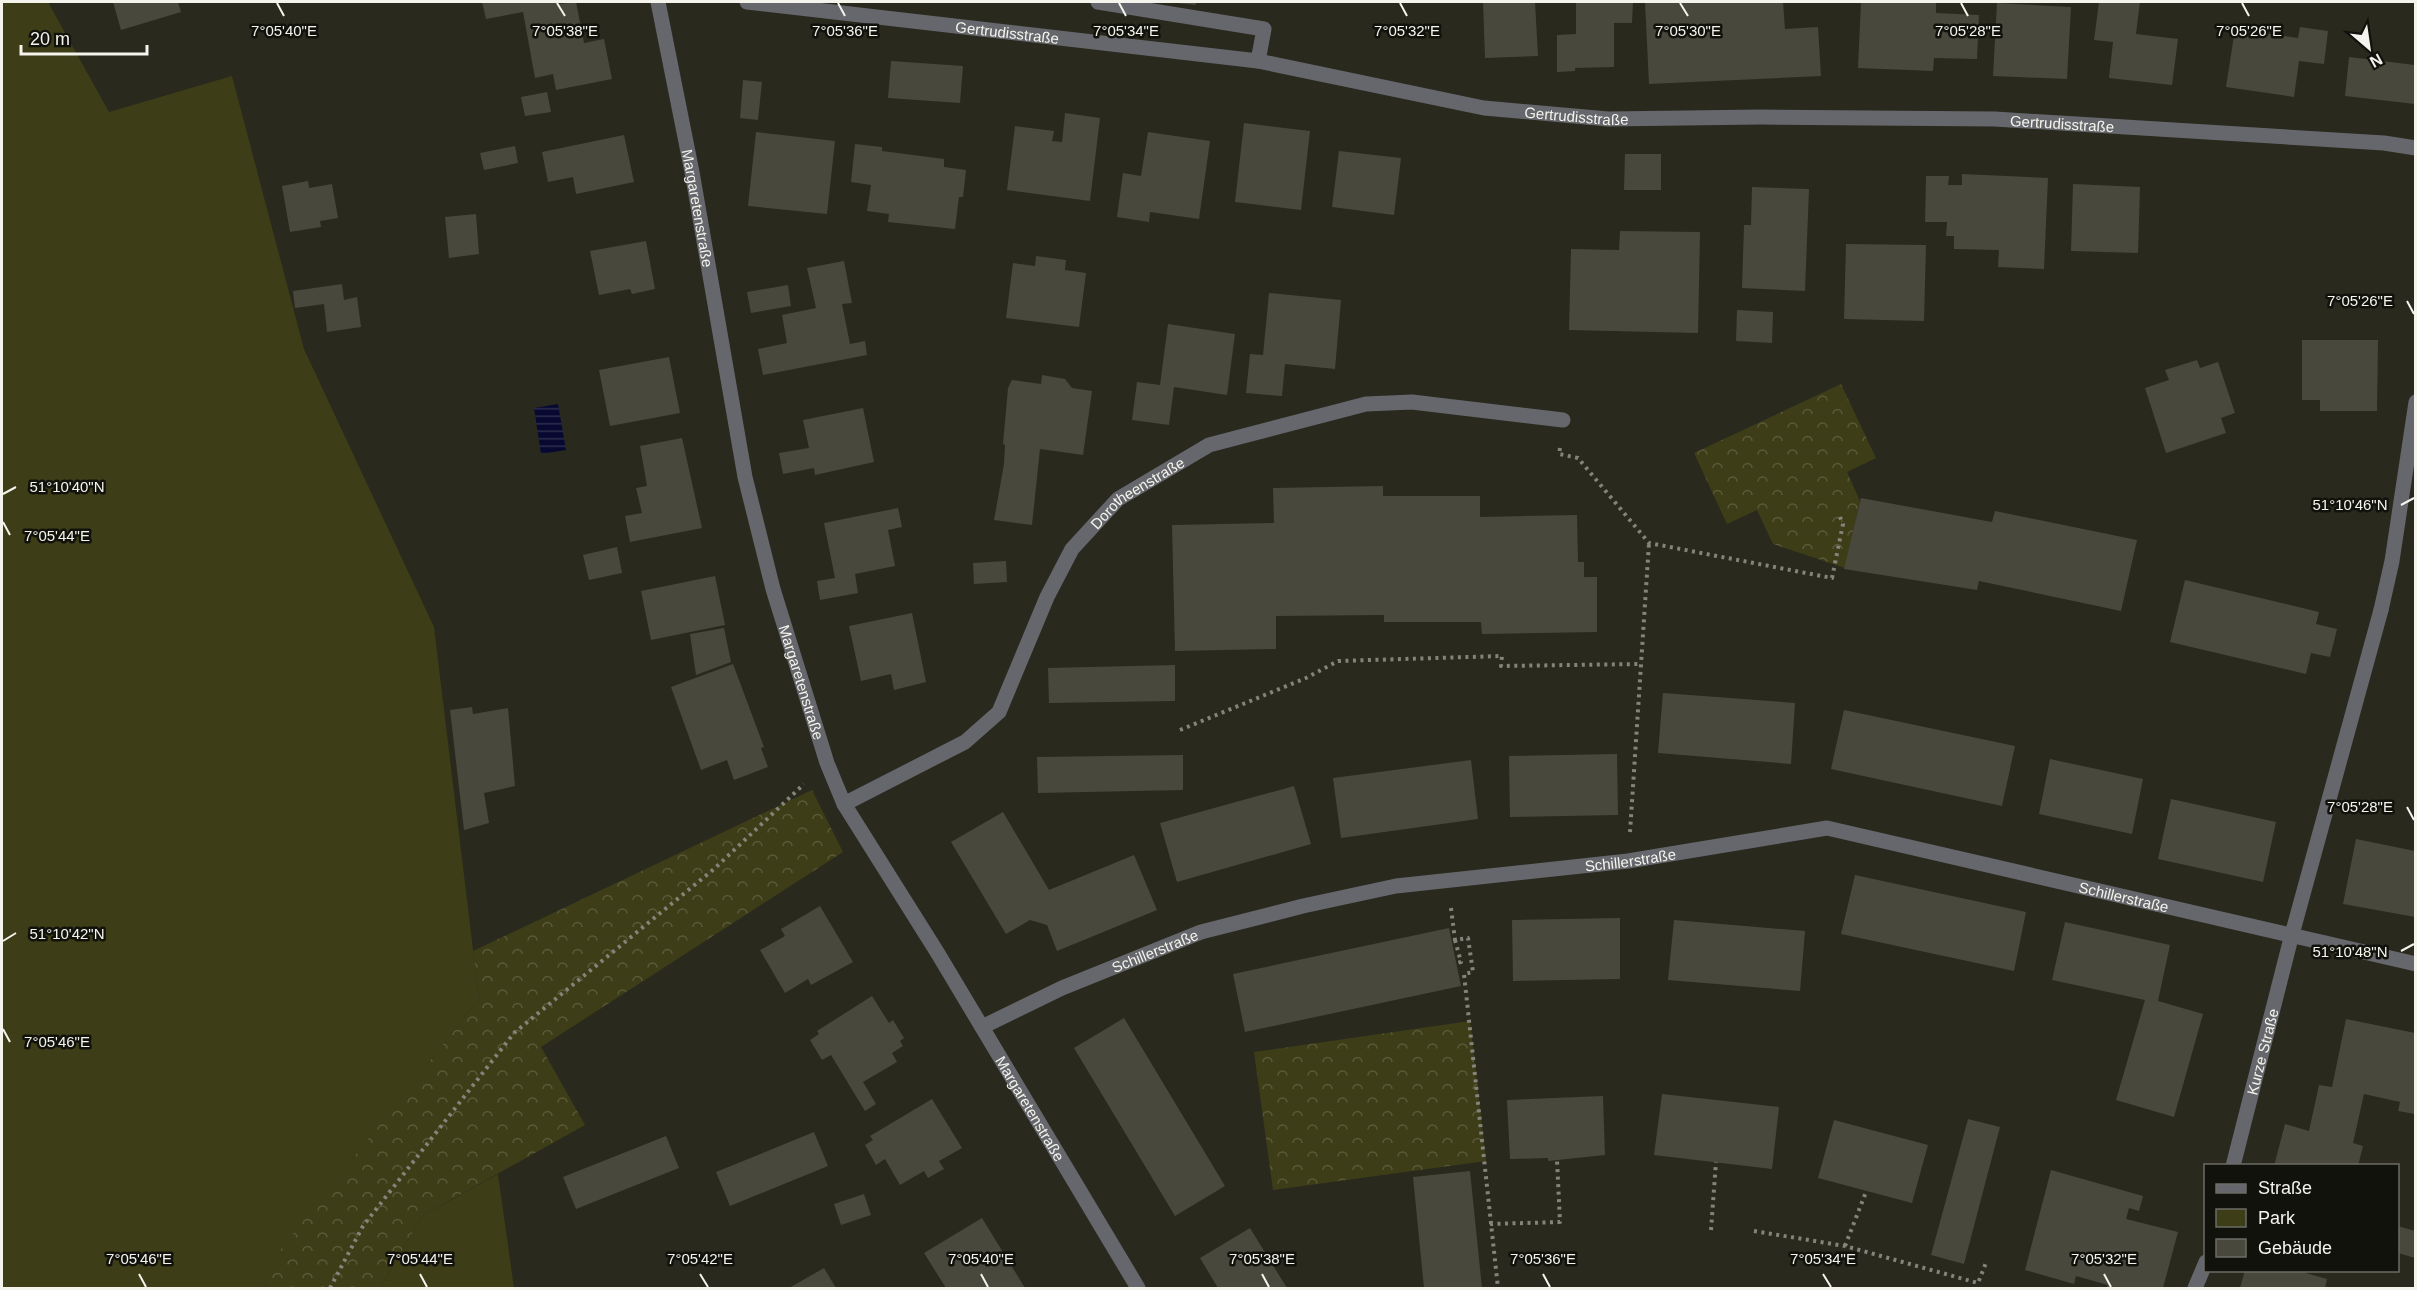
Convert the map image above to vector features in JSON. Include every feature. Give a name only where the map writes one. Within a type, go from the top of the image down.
[{"type":"street","name":"Margaretenstraße","points":[[658,2],[692,172],[745,477],[773,589],[826,763],[844,804],[982,1027],[1138,1288]]},
{"type":"street","name":"Gertrudisstraße","points":[[747,2],[1258,61],[1484,108],[1608,119],[1760,117],[1995,119],[2384,143],[2415,148]]},
{"type":"street","points":[[1098,2],[1264,29],[1258,61]]},
{"type":"street","name":"Dorotheenstraße","points":[[844,804],[965,742],[999,712],[1047,597],[1072,549],[1118,499],[1209,445],[1366,404],[1412,402],[1563,420]]},
{"type":"street","points":[[2291,938],[2381,610],[2392,561],[2415,402]]},
{"type":"street","name":"Schillerstraße","points":[[982,1027],[1062,988],[1201,933],[1396,886],[1628,861],[1827,828],[2291,938],[2415,964]]},
{"type":"street","name":"Kurze Straße","points":[[2234,1164],[2291,938]]},
{"type":"street","points":[[2195,1288],[2204,1265]]},
{"type":"path","points":[[1578,458],[1649,543],[1832,578],[1843,524],[1840,517]]},
{"type":"path","points":[[1628,861],[1649,543]]},
{"type":"path","points":[[1180,729],[1306,678],[1338,661],[1502,656],[1501,666],[1640,664]]},
{"type":"path","points":[[330,1288],[363,1226],[514,1033],[714,869],[826,763]]},
{"type":"path","points":[[1448,881],[1455,940],[1461,962],[1457,963]]},
{"type":"path","points":[[1455,940],[1468,938],[1473,972],[1464,974],[1498,1288]]},
{"type":"path","points":[[1490,1224],[1560,1222],[1557,1160]]},
{"type":"path","points":[[1711,1230],[1716,1162]]},
{"type":"path","points":[[1845,1246],[1866,1192]]},
{"type":"path","points":[[1754,1232],[1845,1246],[1978,1283],[1987,1260]]},
{"type":"green space","points":[[2,2],[48,2],[109,112],[232,76],[304,349],[434,627],[479,999],[278,1254],[265,1288],[2,1288]]},
{"type":"green space","points":[[1841,384],[1876,458],[1847,472],[1860,501],[1845,568],[1773,544],[1757,510],[1727,524],[1694,453]]},
{"type":"green space","points":[[812,790],[843,852],[541,1047],[585,1125],[422,1216],[380,1288],[265,1288],[277,1254],[479,999],[473,951]]},
{"type":"green space","points":[[1470,1021],[1486,1161],[1273,1190],[1254,1052]]},
{"type":"green space","points":[[498,1174],[514,1288],[380,1288],[422,1216]]},
{"type":"shaded area","points":[[558,404],[566,450],[541,454],[534,408]]},
{"type":"building","points":[[113,2],[178,2],[181,12],[121,30]]},
{"type":"building","points":[[482,2],[559,2],[559,4],[576,2],[584,43],[604,39],[612,79],[556,90],[553,74],[535,78],[523,12],[486,19]]},
{"type":"building","points":[[1196,2],[1196,5],[1177,3]]},
{"type":"building","points":[[1483,2],[1535,2],[1538,56],[1485,58]]},
{"type":"building","points":[[1576,2],[1633,2],[1632,23],[1614,23],[1614,67],[1575,68],[1575,71],[1557,72],[1557,35],[1576,34]]},
{"type":"building","points":[[1645,2],[1783,2],[1785,29],[1818,27],[1821,76],[1649,84]]},
{"type":"building","points":[[1861,2],[1936,2],[1936,13],[1979,15],[1977,59],[1934,58],[1933,71],[1858,68]]},
{"type":"building","points":[[2099,2],[2140,2],[2136,34],[2178,39],[2172,85],[2109,78],[2113,42],[2094,40]]},
{"type":"building","points":[[1997,3],[2071,7],[2067,79],[1993,76]]},
{"type":"building","points":[[2300,27],[2328,31],[2324,64],[2299,61],[2294,97],[2226,87],[2235,29],[2298,38]]},
{"type":"building","points":[[2349,57],[2415,65],[2415,104],[2345,96]]},
{"type":"building","points":[[891,61],[963,66],[960,103],[888,98]]},
{"type":"building","points":[[743,80],[762,82],[758,120],[740,118]]},
{"type":"building","points":[[547,92],[551,112],[525,116],[521,97]]},
{"type":"building","points":[[1065,113],[1100,118],[1090,201],[1007,190],[1015,126],[1054,131],[1052,141],[1062,142]]},
{"type":"building","points":[[1244,123],[1310,131],[1301,210],[1235,202]]},
{"type":"building","points":[[756,132],[835,141],[827,214],[748,206]]},
{"type":"building","points":[[1148,132],[1210,141],[1199,219],[1150,212],[1149,222],[1117,217],[1123,173],[1141,176]]},
{"type":"building","points":[[624,135],[634,182],[576,194],[573,177],[548,182],[542,152]]},
{"type":"building","points":[[855,144],[882,147],[882,151],[944,159],[944,167],[966,170],[963,197],[959,197],[955,229],[888,222],[889,214],[867,211],[871,185],[851,182]]},
{"type":"building","points":[[515,146],[518,163],[484,170],[480,153]]},
{"type":"building","points":[[1339,151],[1401,158],[1394,215],[1332,207]]},
{"type":"building","points":[[1625,154],[1661,154],[1661,190],[1624,190]]},
{"type":"building","points":[[1962,174],[2048,178],[2044,269],[1998,267],[1999,250],[1954,249],[1954,236],[1946,236],[1947,222],[1925,222],[1926,176],[1949,176],[1948,185],[1962,185]]},
{"type":"building","points":[[308,181],[309,188],[332,184],[338,218],[320,221],[321,227],[290,232],[282,186]]},
{"type":"building","points":[[2073,184],[2140,187],[2138,253],[2071,251]]},
{"type":"building","points":[[1752,187],[1809,189],[1805,291],[1742,288],[1744,225],[1751,225]]},
{"type":"building","points":[[476,214],[479,254],[449,258],[445,217]]},
{"type":"building","points":[[1620,231],[1700,232],[1698,333],[1569,330],[1571,249],[1619,250]]},
{"type":"building","points":[[646,241],[655,289],[632,294],[630,289],[599,295],[590,251]]},
{"type":"building","points":[[1846,244],[1926,245],[1924,321],[1844,319]]},
{"type":"building","points":[[1036,256],[1066,260],[1065,270],[1086,273],[1079,327],[1006,318],[1013,263],[1035,266]]},
{"type":"building","points":[[844,261],[852,303],[842,304],[850,344],[865,341],[867,355],[763,375],[758,349],[787,343],[782,315],[816,308],[807,268]]},
{"type":"building","points":[[342,284],[344,300],[357,297],[361,327],[327,332],[324,304],[295,308],[293,291]]},
{"type":"building","points":[[788,285],[791,306],[751,313],[747,292]]},
{"type":"building","points":[[1269,293],[1341,300],[1335,369],[1285,364],[1282,396],[1246,393],[1250,354],[1263,355]]},
{"type":"building","points":[[1737,310],[1773,312],[1772,343],[1736,341]]},
{"type":"building","points":[[1168,324],[1235,334],[1227,395],[1174,387],[1169,425],[1132,420],[1137,382],[1160,385]]},
{"type":"building","points":[[2302,340],[2378,340],[2377,411],[2320,411],[2320,400],[2302,400]]},
{"type":"building","points":[[669,357],[680,413],[610,426],[599,370]]},
{"type":"building","points":[[2197,360],[2200,368],[2218,362],[2235,413],[2221,418],[2226,433],[2166,453],[2145,388],[2169,380],[2165,370]]},
{"type":"building","points":[[1042,375],[1065,379],[1072,388],[1092,391],[1083,455],[1040,449],[1032,525],[994,520],[1004,464],[1005,445],[1003,444],[1008,388],[1012,380],[1041,384]]},
{"type":"building","points":[[863,408],[874,462],[815,475],[814,468],[783,474],[779,453],[809,448],[803,420]]},
{"type":"building","points":[[682,438],[702,528],[630,542],[625,516],[642,513],[636,488],[647,486],[640,446]]},
{"type":"building","points":[[1383,486],[1383,496],[1480,496],[1480,517],[1577,515],[1578,562],[1584,562],[1584,577],[1597,577],[1597,632],[1482,634],[1481,622],[1384,622],[1384,615],[1276,616],[1276,649],[1175,651],[1172,525],[1274,523],[1273,488]]},
{"type":"building","points":[[1861,498],[1992,522],[1995,511],[2137,540],[2121,611],[1979,581],[1977,590],[1844,569]]},
{"type":"building","points":[[898,508],[902,527],[888,530],[895,566],[855,574],[858,593],[820,600],[817,581],[835,578],[824,523]]},
{"type":"building","points":[[617,547],[622,573],[589,580],[583,555]]},
{"type":"building","points":[[1006,561],[1007,582],[974,584],[973,563]]},
{"type":"building","points":[[715,576],[725,625],[651,640],[641,591]]},
{"type":"building","points":[[2185,580],[2319,612],[2316,624],[2337,629],[2330,657],[2311,653],[2306,674],[2170,642]]},
{"type":"building","points":[[912,613],[926,682],[894,690],[891,674],[861,681],[849,626]]},
{"type":"building","points":[[724,628],[731,662],[696,675],[690,634]]},
{"type":"building","points":[[733,664],[764,747],[761,748],[768,767],[734,780],[727,760],[701,770],[671,687]]},
{"type":"building","points":[[1175,665],[1175,701],[1049,703],[1048,668]]},
{"type":"building","points":[[1663,693],[1795,703],[1791,764],[1658,753]]},
{"type":"building","points":[[472,707],[473,714],[508,708],[515,786],[484,793],[489,823],[464,830],[450,710]]},
{"type":"building","points":[[1844,710],[2015,746],[2002,806],[1831,769]]},
{"type":"building","points":[[1617,754],[1618,815],[1510,817],[1509,756]]},
{"type":"building","points":[[1183,755],[1183,790],[1038,793],[1037,757]]},
{"type":"building","points":[[2050,759],[2143,779],[2132,834],[2039,814]]},
{"type":"building","points":[[1471,760],[1478,819],[1341,838],[1333,778]]},
{"type":"building","points":[[1294,786],[1311,844],[1177,882],[1160,823]]},
{"type":"building","points":[[2171,799],[2276,822],[2263,882],[2158,859]]},
{"type":"building","points":[[1003,812],[1049,890],[1134,855],[1157,910],[1057,951],[1047,925],[1030,920],[1006,934],[951,842]]},
{"type":"building","points":[[2356,839],[2415,851],[2415,917],[2343,904]]},
{"type":"building","points":[[1855,875],[2026,912],[2014,971],[1841,934]]},
{"type":"building","points":[[820,906],[853,962],[811,985],[808,979],[785,993],[760,950],[785,936],[781,929]]},
{"type":"building","points":[[1620,918],[1620,979],[1513,981],[1512,920]]},
{"type":"building","points":[[1674,920],[1805,931],[1800,991],[1668,980]]},
{"type":"building","points":[[2065,922],[2170,945],[2158,1001],[2203,1014],[2174,1117],[2116,1100],[2145,1000],[2052,980]]},
{"type":"building","points":[[1449,928],[1461,986],[1245,1032],[1233,974]]},
{"type":"building","points":[[872,996],[889,1023],[893,1020],[904,1038],[900,1041],[903,1046],[892,1053],[897,1062],[863,1082],[876,1104],[865,1111],[831,1055],[822,1060],[810,1040],[819,1034],[817,1031]]},
{"type":"building","points":[[1124,1018],[1225,1186],[1175,1216],[1074,1048]]},
{"type":"building","points":[[2346,1019],[2415,1033],[2415,1114],[2398,1111],[2400,1102],[2364,1094],[2353,1143],[2363,1146],[2358,1164],[2275,1164],[2285,1124],[2309,1131],[2319,1085],[2332,1087]]},
{"type":"building","points":[[1662,1094],[1779,1107],[1772,1169],[1654,1155]]},
{"type":"building","points":[[1603,1096],[1605,1155],[1548,1161],[1548,1158],[1510,1159],[1507,1100]]},
{"type":"building","points":[[932,1099],[962,1148],[939,1161],[944,1169],[928,1178],[924,1171],[900,1185],[885,1159],[876,1165],[865,1145],[873,1140],[870,1136]]},
{"type":"building","points":[[1968,1119],[2000,1127],[1964,1264],[1931,1255]]},
{"type":"building","points":[[1834,1120],[1928,1145],[1912,1203],[1818,1178]]},
{"type":"building","points":[[814,1132],[828,1166],[730,1206],[716,1172]]},
{"type":"building","points":[[666,1136],[679,1168],[576,1209],[563,1177]]},
{"type":"building","points":[[2051,1170],[2143,1196],[2139,1211],[2129,1208],[2126,1219],[2178,1232],[2163,1288],[2106,1288],[2108,1285],[2076,1276],[2074,1284],[2025,1270]]},
{"type":"building","points":[[1470,1171],[1482,1288],[1424,1288],[1413,1177]]},
{"type":"building","points":[[864,1194],[871,1215],[841,1225],[834,1204]]},
{"type":"building","points":[[982,1218],[1025,1288],[946,1288],[924,1253]]},
{"type":"building","points":[[2399,1226],[2415,1231],[2415,1258],[2399,1253]]},
{"type":"building","points":[[1250,1228],[1287,1288],[1218,1288],[1200,1258]]},
{"type":"building","points":[[824,1268],[836,1288],[789,1288]]},
{"type":"building","points":[[2244,1272],[2306,1272],[2327,1279],[2325,1288],[2240,1288]]}]
